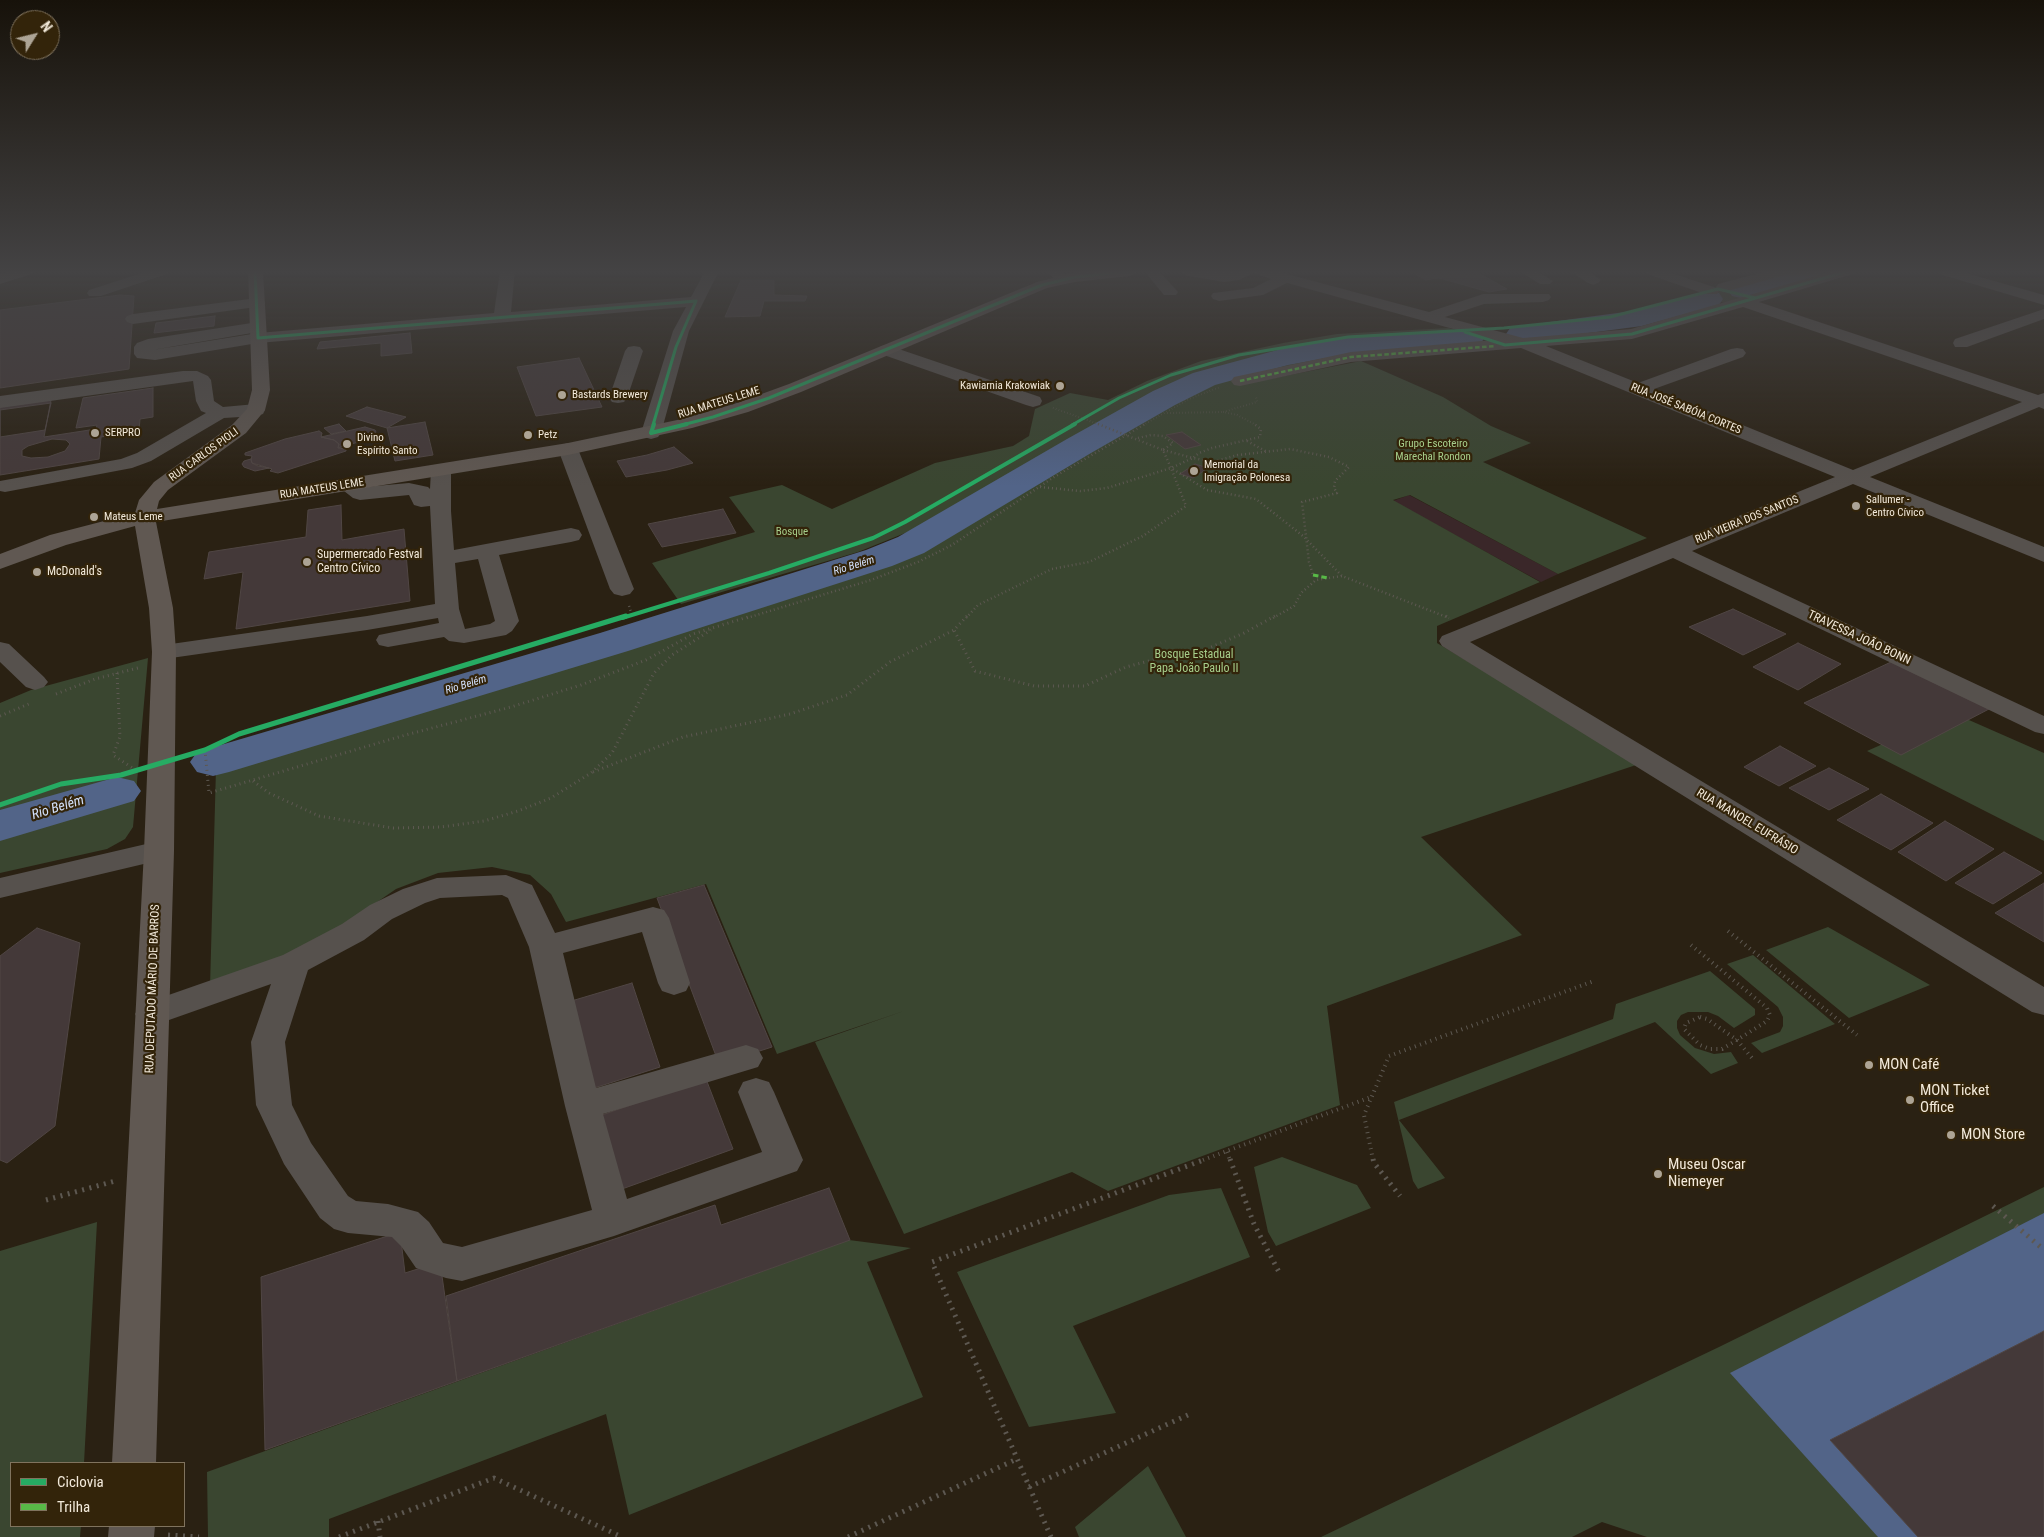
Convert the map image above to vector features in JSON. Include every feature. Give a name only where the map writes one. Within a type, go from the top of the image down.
[{"type":"main road","points":[[256,410],[261,390],[259,343]]},
{"type":"main road","name":"RUA MATEUS LEME","points":[[0,562],[58,540],[144,517],[568,449],[652,433],[750,405],[905,343]]},
{"type":"main road","name":"RUA CARLOS PIOLI","points":[[144,517],[148,500],[161,486],[239,429],[256,410]]},
{"type":"main road","name":"RUA DEPUTADO MÁRIO DE BARROS","points":[[134,1462],[159,851],[149,767],[164,652],[161,608],[144,517]]},
{"type":"street","points":[[157,343],[143,347],[143,354],[155,355],[212,343]]},
{"type":"street","points":[[652,433],[658,364],[673,343]]},
{"type":"street","name":"RUA JOSÉ SABÓIA CORTES","points":[[1521,343],[2044,555]]},
{"type":"street","points":[[1240,381],[1351,357],[1539,343]]},
{"type":"street","points":[[1867,343],[2042,401]]},
{"type":"street","points":[[888,350],[1033,402]]},
{"type":"street","points":[[1638,389],[1737,353]]},
{"type":"street","points":[[618,398],[631,358],[658,364]]},
{"type":"street","points":[[0,402],[173,377],[196,376],[202,380],[205,401],[208,407],[220,413]]},
{"type":"street","name":"RUA VIEIRA DOS SANTOS","points":[[1451,641],[2042,401]]},
{"type":"street","points":[[5,486],[125,464],[144,457],[220,413],[256,410]]},
{"type":"street","points":[[568,449],[622,589]]},
{"type":"street","points":[[431,499],[441,470]]},
{"type":"street","points":[[354,484],[354,491],[360,494],[418,489],[431,499],[440,511],[450,618],[458,636],[497,630],[504,626],[507,621],[487,551]]},
{"type":"street","points":[[443,559],[571,535]]},
{"type":"street","name":"TRAVESSA JOÃO BONN","points":[[1673,550],[2044,726]]},
{"type":"street","points":[[164,652],[367,623],[450,618]]},
{"type":"street","points":[[388,640],[450,618]]},
{"type":"street","name":"RUA MANOEL EUFRÁSIO","points":[[1451,641],[2044,1003]]},
{"type":"street","points":[[0,649],[40,694]]},
{"type":"street","points":[[0,888],[159,851]]},
{"type":"street","points":[[152,1014],[294,964],[353,932],[381,912],[414,896],[437,888],[506,885],[522,892],[545,947],[583,1106],[614,1220]]},
{"type":"street","points":[[545,947],[653,918],[674,983]]},
{"type":"street","points":[[294,964],[268,1042],[274,1105],[297,1153],[334,1207],[348,1217],[388,1220],[404,1224],[415,1234],[430,1256],[462,1264],[614,1220],[784,1160],[751,1076],[583,1106]]},
{"type":"path","points":[[205,750],[210,793],[581,684],[646,660],[693,634],[872,580],[918,562],[952,545],[1039,487],[1127,434],[1201,393],[1240,381],[1256,397],[1257,402],[1223,412]]},
{"type":"path","points":[[1033,402],[1127,434],[1162,450],[1212,462],[1238,455],[1290,449],[1329,457],[1349,467],[1335,481],[1334,488],[1337,493],[1302,502],[1306,540],[1313,575]]},
{"type":"path","points":[[1039,487],[1080,491],[1106,488],[1171,468],[1193,458],[1199,453],[1226,443],[1247,441],[1260,436],[1261,429],[1238,414],[1223,412],[1164,413]]},
{"type":"path","points":[[1074,424],[1090,415]]},
{"type":"path","points":[[1137,438],[1151,435],[1163,436],[1172,443],[1162,450]]},
{"type":"path","points":[[1247,441],[1267,453]]},
{"type":"path","points":[[252,781],[277,798],[319,816],[393,828],[449,826],[484,821],[552,798],[591,773],[683,736],[790,714],[847,695],[890,662],[954,630],[978,605],[1052,570],[1089,562],[1143,536],[1186,506],[1162,450]]},
{"type":"path","points":[[1171,468],[1207,490],[1256,499],[1306,540],[1342,576],[1478,630]]},
{"type":"path","points":[[954,630],[975,671],[1034,686],[1085,686],[1126,667],[1168,656],[1202,651],[1244,633],[1294,606],[1301,593],[1316,580],[1342,576]]},
{"type":"path","points":[[623,618],[641,612]]},
{"type":"path","points":[[591,773],[612,753],[654,673],[672,655],[715,628]]},
{"type":"path","points":[[0,716],[40,694],[141,667]]},
{"type":"path","points":[[117,673],[120,737],[112,755],[149,767]]},
{"type":"path","points":[[129,773],[214,746]]},
{"type":"path","points":[[1728,931],[1857,1035]]},
{"type":"path","points":[[1691,945],[1767,1008],[1770,1015],[1767,1021],[1737,1040],[1722,1049],[1710,1049],[1693,1040],[1684,1029],[1686,1023],[1692,1020],[1700,1017],[1707,1019],[1737,1040],[1752,1058]]},
{"type":"path","points":[[1400,1196],[1374,1162],[1364,1115],[1389,1056],[1594,981]]},
{"type":"path","points":[[1051,1537],[932,1262],[1371,1097]]},
{"type":"path","points":[[1227,1152],[1254,1224],[1280,1274]]},
{"type":"path","points":[[46,1200],[146,1172]]},
{"type":"path","points":[[1993,1206],[2044,1250]]},
{"type":"path","points":[[1029,1487],[1190,1414]]},
{"type":"path","points":[[848,1537],[1017,1459]]},
{"type":"path","points":[[339,1537],[494,1478],[622,1537]]},
{"type":"path","points":[[378,1521],[380,1537]]},
{"type":"shaded area","points":[[1409,495],[1558,574],[1541,582],[1393,501]]},
{"type":"green space","name":"Bosque","points":[[1283,343],[1489,343],[1257,373],[1235,366],[1203,377],[1148,401],[1059,449],[935,521],[858,552],[681,604],[652,563],[755,532],[729,497],[782,485],[832,509],[935,463],[1013,446],[1029,436],[1035,409],[1070,393],[1108,400],[1147,381],[1201,361]]},
{"type":"green space","name":"Bosque Estadual Papa João Paulo II","points":[[1361,361],[1443,397],[1491,426],[1531,443],[1483,462],[1647,538],[1558,574],[1410,495],[1393,500],[1540,582],[1437,626],[1437,643],[1639,764],[1421,837],[1522,935],[1327,1006],[1340,1105],[1108,1191],[1072,1172],[904,1234],[815,1042],[904,1011],[777,1054],[706,884],[566,922],[551,894],[530,875],[492,867],[438,873],[396,889],[367,909],[349,930],[210,987],[216,768],[876,566],[918,547],[1043,473],[1177,398],[1215,381],[1241,373],[1254,382]]},
{"type":"green space","points":[[148,658],[133,827],[125,839],[107,849],[0,873],[0,703],[31,690]]},
{"type":"green space","points":[[1953,713],[2044,753],[2044,841],[1867,751]]},
{"type":"green space","points":[[1828,927],[1930,985],[1849,1018],[1766,950]]},
{"type":"green space","points":[[1753,955],[1835,1024],[1762,1053],[1751,1043],[1780,1032],[1783,1026],[1783,1017],[1778,1007],[1727,964]]},
{"type":"green space","points":[[1710,971],[1755,1009],[1755,1015],[1734,1028],[1718,1016],[1708,1012],[1688,1012],[1681,1015],[1677,1021],[1677,1028],[1680,1035],[1695,1048],[1714,1054],[1731,1052],[1738,1063],[1711,1074],[1655,1022],[1399,1120],[1445,1178],[1418,1189],[1413,1181],[1394,1102],[1613,1019],[1616,1004]]},
{"type":"green space","points":[[1282,1157],[1357,1185],[1371,1208],[1276,1246],[1268,1232],[1254,1167]]},
{"type":"green space","points":[[2044,1187],[2044,1537],[1647,1537],[1602,1522],[1572,1537],[1321,1537],[1719,1347]]},
{"type":"green space","points":[[1221,1188],[1250,1257],[1073,1326],[1116,1413],[1029,1427],[957,1272],[1169,1195]]},
{"type":"green space","points":[[97,1222],[84,1462],[10,1462],[10,1527],[81,1527],[80,1537],[0,1537],[0,1251]]},
{"type":"green space","points":[[849,1240],[911,1248],[867,1262],[923,1397],[629,1515],[606,1414],[329,1519],[329,1537],[208,1537],[207,1472]]},
{"type":"green space","points":[[1148,1466],[1186,1537],[1079,1537],[1075,1527]]},
{"type":"water","points":[[2044,1213],[2044,1537],[1878,1537],[1730,1373]]},
{"type":"building","points":[[0,343],[131,343],[129,369],[0,388]]},
{"type":"building","points":[[320,343],[411,343],[412,353],[381,356],[381,343],[317,349]]},
{"type":"building","name":"Bastards Brewery","points":[[579,358],[602,407],[536,416],[517,367]]},
{"type":"building","name":"SERPRO","points":[[153,388],[153,417],[140,419],[139,430],[101,437],[99,459],[0,475],[0,407],[51,400],[44,437],[96,429],[97,425],[76,428],[83,398]]},
{"type":"building","points":[[51,403],[45,430],[0,437],[0,410]]},
{"type":"building","points":[[367,407],[406,417],[387,428],[346,416]]},
{"type":"building","points":[[425,422],[433,455],[395,461],[387,428]]},
{"type":"building","points":[[339,424],[346,431],[331,434],[324,428]]},
{"type":"building","points":[[365,427],[375,430],[376,432],[372,438],[338,448],[339,444],[334,440],[321,437]]},
{"type":"building","points":[[319,431],[322,433],[321,437],[334,440],[339,444],[338,448],[346,449],[346,451],[278,473],[270,471],[272,469],[252,463],[252,456],[245,455],[245,453],[285,439]]},
{"type":"building","points":[[1182,432],[1201,445],[1185,449],[1166,435]]},
{"type":"building","points":[[52,439],[66,440],[70,444],[65,451],[48,457],[31,458],[22,456],[22,450],[28,446]]},
{"type":"building","points":[[674,447],[693,463],[667,470],[626,477],[617,461],[647,455]]},
{"type":"building","points":[[251,459],[252,463],[258,466],[269,468],[255,471],[244,467],[242,464],[244,461]]},
{"type":"building","name":"Memorial da Imigração Polonesa","points":[[1195,464],[1208,468],[1193,478],[1180,474]]},
{"type":"building","name":"Supermercado Festval Centro Cívico","points":[[341,505],[342,540],[404,529],[410,601],[236,629],[243,572],[204,579],[209,552],[306,537],[308,510]]},
{"type":"building","points":[[723,509],[736,533],[662,547],[648,524]]},
{"type":"building","points":[[1733,609],[1786,634],[1743,655],[1689,627]]},
{"type":"building","points":[[1798,643],[1841,664],[1798,690],[1753,667]]},
{"type":"building","points":[[1891,662],[1989,709],[1901,755],[1804,703]]},
{"type":"building","points":[[1780,746],[1816,766],[1779,786],[1744,767]]},
{"type":"building","points":[[1829,768],[1869,789],[1829,810],[1789,788]]},
{"type":"building","points":[[1881,794],[1933,823],[1891,850],[1837,820]]},
{"type":"building","points":[[1945,821],[1994,849],[1946,881],[1898,852]]},
{"type":"building","points":[[2004,852],[2042,873],[1993,904],[1955,883]]},
{"type":"building","points":[[2044,883],[2044,942],[1995,913]]},
{"type":"building","points":[[704,885],[772,1047],[719,1064],[657,898]]},
{"type":"building","points":[[37,928],[80,943],[55,1126],[7,1163],[0,1160],[0,956]]},
{"type":"building","points":[[632,983],[660,1067],[591,1089],[568,1002]]},
{"type":"building","points":[[706,1079],[733,1149],[622,1189],[599,1116]]},
{"type":"building","points":[[829,1188],[850,1240],[457,1381],[446,1296],[715,1205],[721,1225]]},
{"type":"building","points":[[400,1232],[405,1273],[440,1262],[457,1381],[265,1450],[261,1277]]},
{"type":"building","points":[[2044,1331],[2044,1537],[1918,1537],[1830,1440]]},
{"type":"waterway","name":"Rio Belém","points":[[213,762],[614,642],[879,558],[911,545],[1079,446],[1164,398],[1204,379],[1285,357],[1348,345],[1383,343]]},
{"type":"waterway","name":"Rio Belém","points":[[0,826],[117,791]]},
{"type":"marked path","points":[[1240,381],[1351,357],[1496,346]]},
{"type":"marked path","points":[[1313,575],[1328,578]]},
{"type":"cycle path","points":[[678,343],[651,433],[713,417],[769,398],[903,343]]},
{"type":"cycle path","points":[[0,805],[61,784],[121,775],[205,750],[239,734],[769,573],[873,538],[905,522],[1119,398],[1171,375],[1201,365],[1239,355],[1313,343]]},
{"type":"cycle path","points":[[1498,343],[1505,345],[1531,343]]},
{"type":"place","name":"Kawiarnia Krakowiak","points":[[1060,386]]},
{"type":"place","name":"Bastards Brewery","points":[[562,395]]},
{"type":"place","name":"SERPRO","points":[[95,433]]},
{"type":"place","name":"Petz","points":[[528,435]]},
{"type":"place","name":"Divino Espírito Santo","points":[[347,444]]},
{"type":"place","name":"Memorial da Imigração Polonesa","points":[[1194,471]]},
{"type":"place","name":"Sallumer - Centro Cívico","points":[[1856,506]]},
{"type":"place","name":"Mateus Leme","points":[[94,517]]},
{"type":"place","name":"Supermercado Festval Centro Cívico","points":[[307,562]]},
{"type":"place","name":"McDonald's","points":[[37,572]]},
{"type":"place","name":"MON Café","points":[[1869,1065]]},
{"type":"place","name":"MON Ticket Office","points":[[1910,1100]]},
{"type":"place","name":"MON Store","points":[[1951,1135]]},
{"type":"place","name":"Museu Oscar Niemeyer","points":[[1658,1174]]},
{"type":"park label","name":"Grupo Escoteiro Marechal Rondon","points":[[1433,450]]}]
